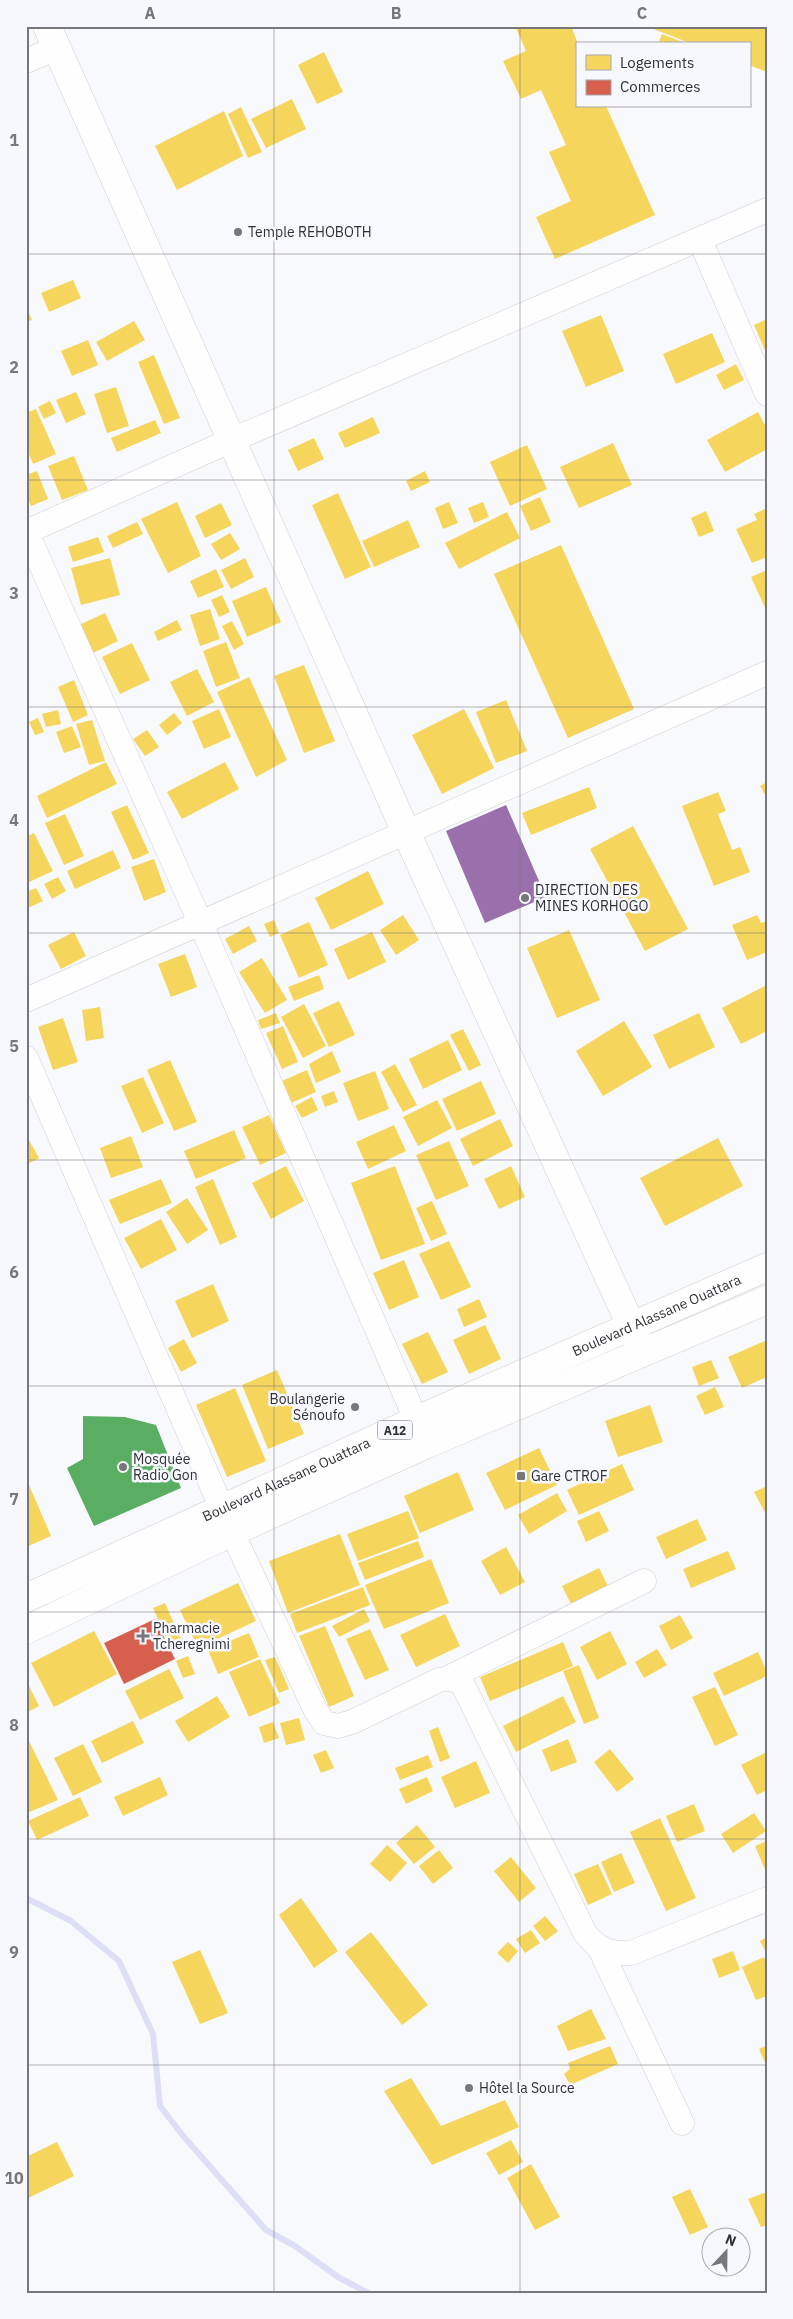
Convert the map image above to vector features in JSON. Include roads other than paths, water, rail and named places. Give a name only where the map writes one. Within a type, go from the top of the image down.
[{"type":"street","points":[[26,61],[52,37],[406,832],[643,1352]]},
{"type":"street","points":[[422,1432],[200,922],[26,532],[232,440],[767,210]]},
{"type":"street","points":[[700,240],[767,394]]},
{"type":"street","points":[[26,1000],[767,672]]},
{"type":"street","points":[[26,1058],[227,1521],[315,1710],[324,1723],[338,1726],[352,1722],[439,1680],[448,1678],[644,1581]]},
{"type":"street","name":"Boulevard Alassane Ouattara","points":[[26,1598],[227,1521],[422,1432],[631,1325],[767,1267]]},
{"type":"street","name":"Boulevard Alassane Ouattara","points":[[422,1432],[643,1352],[767,1300]]},
{"type":"street","name":"Boulevard Alassane Ouattara","points":[[26,1630],[227,1521]]},
{"type":"street","points":[[448,1678],[456,1679],[462,1685],[585,1933],[600,1949],[682,2123]]},
{"type":"street","points":[[600,1949],[614,1954],[631,1953],[767,1900]]},
{"type":"waterway","points":[[26,1898],[71,1921],[119,1961],[153,2034],[160,2106],[184,2137],[266,2230],[295,2246],[338,2277],[368,2293]]},
{"type":"place","name":"Temple REHOBOTH","points":[[238,232]]},
{"type":"place","name":"DIRECTION DES MINES KORHOGO","points":[[525,898]]},
{"type":"place","name":"Boulangerie Sénoufo","points":[[355,1407]]},
{"type":"place","name":"Mosquée Radio Gon","points":[[123,1467]]},
{"type":"place","name":"Gare CTROF","points":[[521,1476]]},
{"type":"place","name":"Pharmacie Tcheregnimi","points":[[143,1636]]},
{"type":"place","name":"Hôtel la Source","points":[[469,2088]]}]
